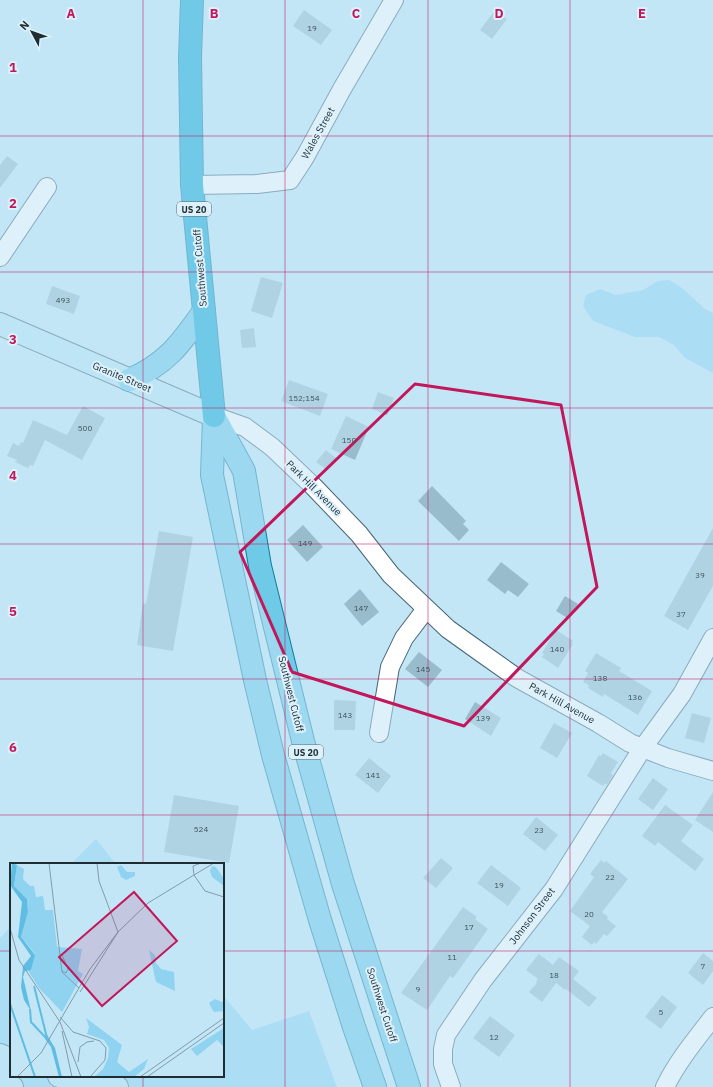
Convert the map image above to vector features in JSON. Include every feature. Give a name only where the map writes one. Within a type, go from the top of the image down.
[{"type":"highway","name":"Southwest Cutoff","points":[[192,0],[190,58],[192,185],[214,416]]},
{"type":"main road","points":[[129,380],[146,373],[162,362],[183,341],[204,311]]},
{"type":"main road","name":"Southwest Cutoff","points":[[214,416],[244,471],[260,566],[303,741],[344,884],[409,1087]]},
{"type":"main road","name":"Southwest Cutoff","points":[[214,416],[212,475],[255,680],[273,755],[320,920],[354,1027],[376,1087]]},
{"type":"main road","points":[[286,800],[317,789]]},
{"type":"street","name":"Wales Street","points":[[192,185],[257,184],[290,180],[305,157],[342,89],[394,0]]},
{"type":"street","points":[[0,257],[47,187]]},
{"type":"street","name":"Granite Street","points":[[0,324],[214,416],[245,427]]},
{"type":"street","name":"Park Hill Avenue","points":[[245,427],[272,447],[314,487],[359,534],[391,575],[448,629],[518,678],[598,723],[630,743],[642,749],[713,771]]},
{"type":"street","points":[[379,733],[390,667],[404,638],[426,609]]},
{"type":"street","name":"Johnson Street","points":[[451,1087],[443,1064],[443,1049],[446,1035],[483,980],[554,889],[642,749],[682,694],[713,638]]},
{"type":"street","points":[[665,1087],[670,1076],[713,1017]]},
{"type":"street","points":[[0,1055],[10,1060]]},
{"type":"street","points":[[64,1077],[117,1087]]},
{"type":"street","points":[[0,1078],[12,1087]]},
{"type":"highlighted area","points":[[415,384],[561,405],[597,587],[464,726],[292,672],[240,552]]},
{"type":"shaded area","points":[[669,280],[682,288],[705,309],[713,313],[713,373],[685,358],[674,345],[659,337],[635,337],[593,321],[583,306],[586,295],[600,289],[616,295],[643,290],[658,281]]},
{"type":"shaded area","points":[[96,839],[115,863],[72,863]]},
{"type":"shaded area","points":[[10,927],[10,1077],[224,1077],[224,996],[252,1030],[309,1011],[337,1087],[0,1087],[0,938]]},
{"type":"building","points":[[304,10],[332,30],[321,45],[293,26]]},
{"type":"building","points":[[495,10],[507,19],[492,39],[480,30]]},
{"type":"building","points":[[7,156],[18,164],[0,188],[0,165]]},
{"type":"building","points":[[261,277],[283,283],[272,318],[251,311]]},
{"type":"building","points":[[52,286],[80,296],[74,314],[46,304]]},
{"type":"building","points":[[254,328],[256,347],[242,348],[240,330]]},
{"type":"building","points":[[289,380],[328,394],[320,416],[281,401]]},
{"type":"building","points":[[378,392],[394,398],[387,415],[372,409]]},
{"type":"building","points":[[83,406],[105,418],[82,460],[45,440],[33,466],[30,465],[28,468],[15,462],[17,460],[7,456],[13,443],[19,446],[21,442],[23,443],[33,420],[67,435]]},
{"type":"building","points":[[346,416],[369,427],[355,460],[331,449]]},
{"type":"building","points":[[326,450],[336,458],[327,470],[316,462]]},
{"type":"building","points":[[432,486],[466,521],[463,524],[469,530],[459,541],[418,501]]},
{"type":"building","points":[[303,525],[323,547],[307,562],[287,540]]},
{"type":"building","points":[[713,528],[713,586],[688,630],[664,616]]},
{"type":"building","points":[[159,531],[193,537],[173,651],[137,645],[143,603],[146,604]]},
{"type":"building","points":[[501,562],[529,584],[518,597],[508,590],[505,594],[487,580]]},
{"type":"building","points":[[360,589],[379,612],[362,626],[344,604]]},
{"type":"building","points":[[565,596],[578,604],[569,619],[556,611]]},
{"type":"building","points":[[556,630],[573,641],[571,643],[573,644],[558,668],[542,657],[544,654],[542,653]]},
{"type":"building","points":[[419,652],[442,670],[428,687],[405,669]]},
{"type":"building","points":[[596,653],[621,668],[619,671],[652,691],[638,715],[604,694],[603,697],[588,688],[589,685],[583,682],[588,673],[585,671]]},
{"type":"building","points":[[334,700],[356,701],[355,730],[334,730]]},
{"type":"building","points":[[475,702],[501,718],[491,736],[465,719]]},
{"type":"building","points":[[692,713],[711,718],[704,743],[685,738]]},
{"type":"building","points":[[554,723],[572,733],[557,758],[540,748]]},
{"type":"building","points":[[603,753],[618,762],[611,773],[613,775],[607,785],[605,783],[603,786],[587,776],[599,755],[601,756]]},
{"type":"building","points":[[369,758],[391,776],[378,793],[355,775]]},
{"type":"building","points":[[653,778],[668,789],[653,810],[638,799]]},
{"type":"building","points":[[713,792],[713,832],[695,820]]},
{"type":"building","points":[[174,795],[239,806],[229,863],[164,852]]},
{"type":"building","points":[[665,805],[693,825],[681,841],[704,859],[695,871],[658,842],[655,846],[642,836]]},
{"type":"building","points":[[536,817],[558,835],[545,851],[523,834]]},
{"type":"building","points":[[441,858],[453,868],[436,888],[423,878]]},
{"type":"building","points":[[601,860],[604,863],[606,861],[628,879],[602,912],[608,917],[607,919],[616,926],[607,936],[604,934],[596,944],[594,942],[592,945],[582,937],[590,926],[570,911],[594,877],[590,874]]},
{"type":"building","points":[[491,865],[521,888],[508,906],[477,883]]},
{"type":"building","points":[[463,907],[477,917],[475,919],[488,929],[453,978],[450,976],[427,1010],[401,993]]},
{"type":"building","points":[[703,953],[713,961],[713,971],[703,985],[688,973]]},
{"type":"building","points":[[539,954],[553,965],[559,957],[579,971],[573,979],[597,998],[589,1007],[556,983],[542,1002],[529,992],[537,983],[536,982],[538,979],[526,970]]},
{"type":"building","points":[[662,995],[677,1007],[661,1029],[645,1017]]},
{"type":"building","points":[[490,1016],[515,1035],[499,1057],[473,1038]]}]
